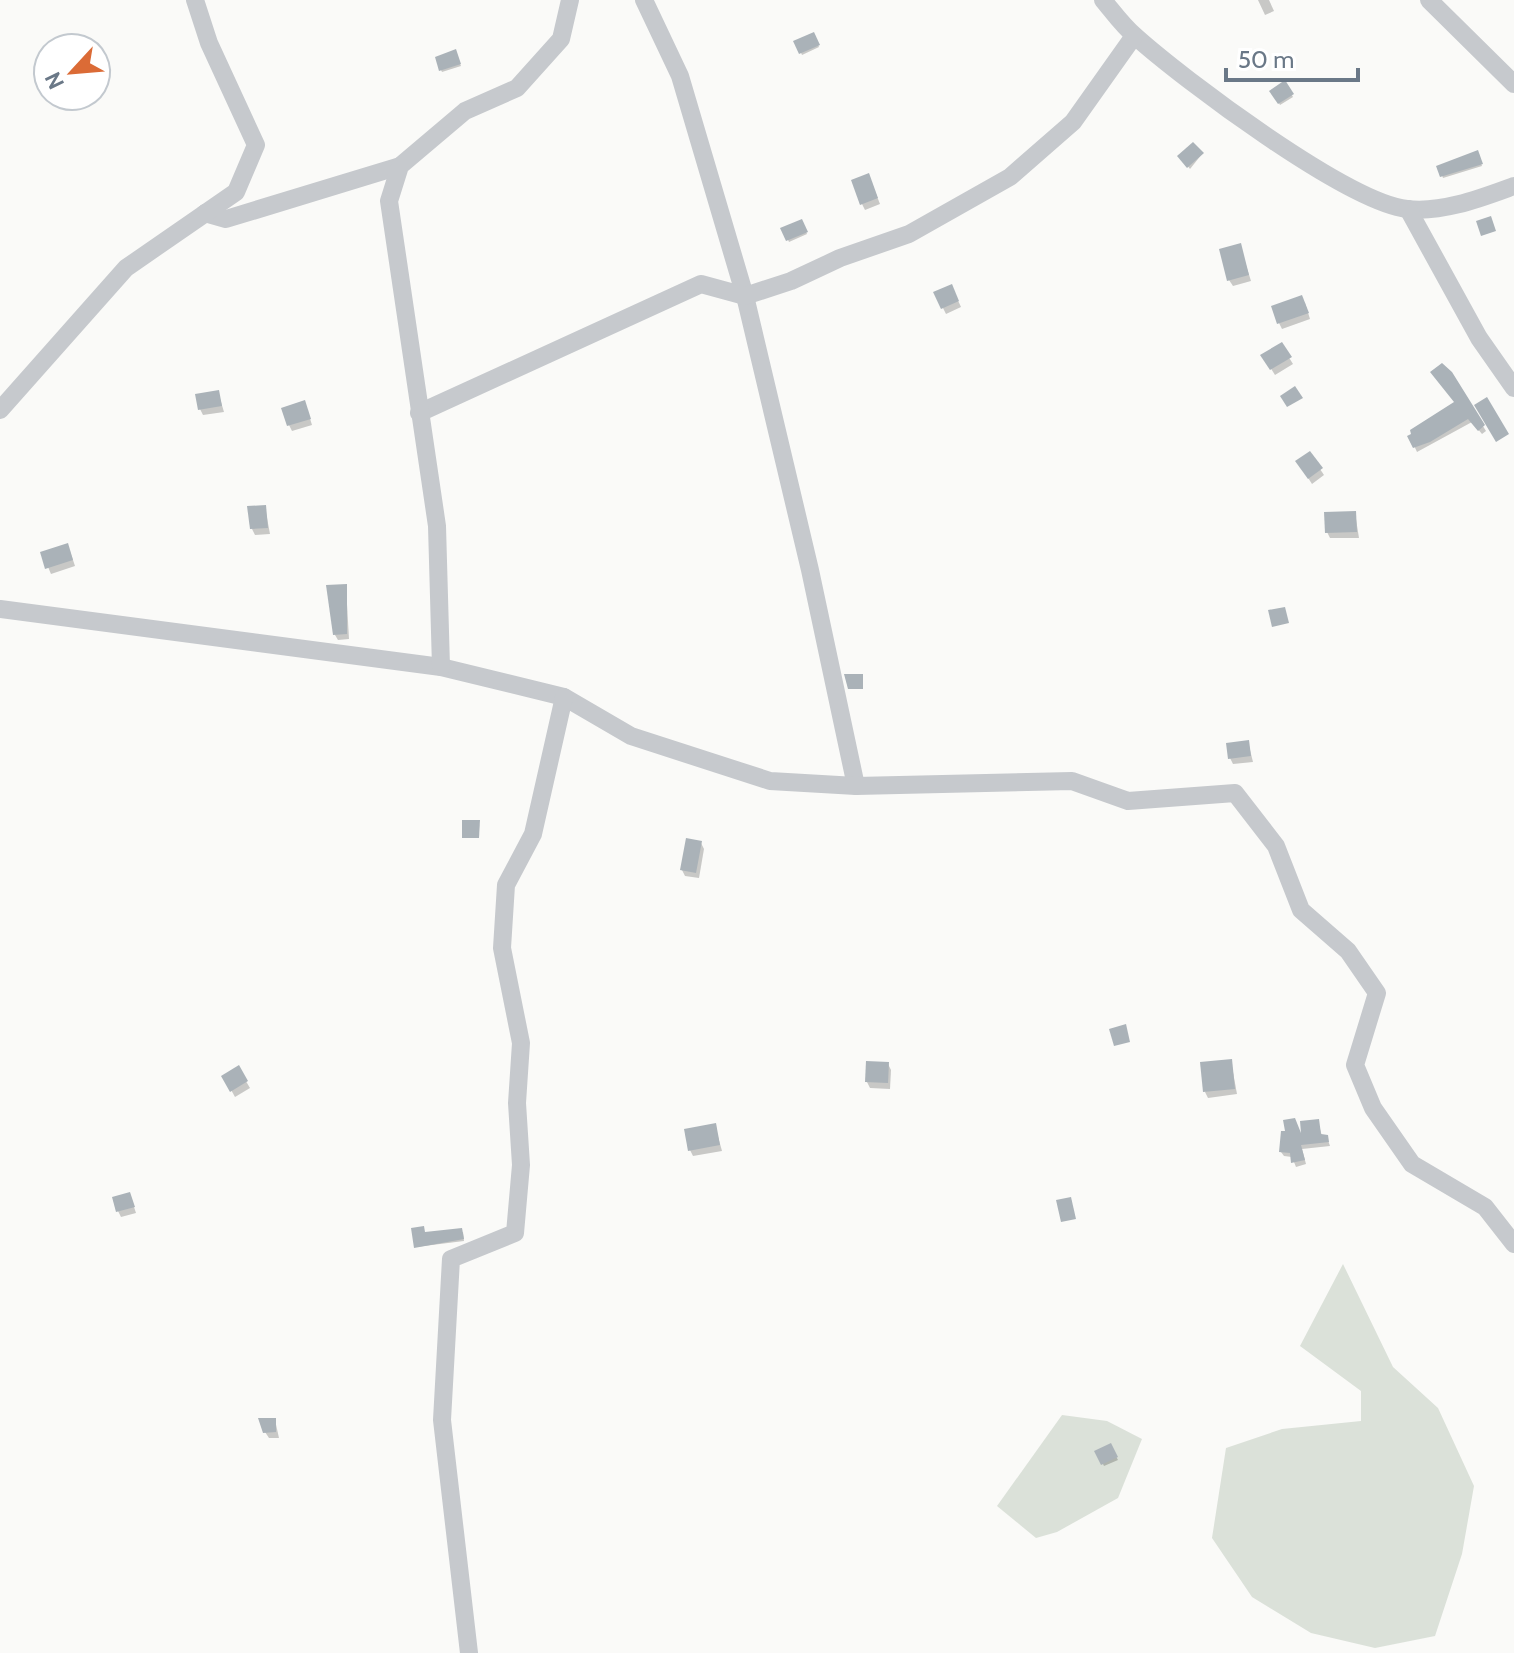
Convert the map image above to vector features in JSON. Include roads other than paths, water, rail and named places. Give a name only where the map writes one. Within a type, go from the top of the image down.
[{"type":"street","points":[[0,410],[126,268],[236,192],[256,145],[209,43],[195,0]]},
{"type":"street","points":[[205,213],[226,219],[400,166],[465,111],[517,88],[561,39],[570,0]]},
{"type":"street","points":[[644,0],[680,76],[745,296],[810,570],[856,786]]},
{"type":"street","points":[[1103,0],[1134,36],[1246,121],[1362,196],[1408,209],[1468,203],[1514,186]]},
{"type":"street","points":[[1429,0],[1514,84]]},
{"type":"street","points":[[419,413],[701,284],[745,296],[909,234],[1010,177],[1073,122],[1134,36]]},
{"type":"street","points":[[400,166],[389,201],[437,526],[441,667]]},
{"type":"street","points":[[1408,209],[1479,338],[1506,364],[1514,388]]},
{"type":"street","points":[[0,609],[441,667],[564,697],[631,736],[770,781],[856,786],[1072,781],[1128,801],[1235,793],[1276,846],[1301,910],[1348,951],[1377,993],[1355,1065],[1373,1108],[1412,1164],[1485,1207],[1514,1244]]},
{"type":"street","points":[[469,1653],[442,1420],[449,1275],[451,1259],[515,1233],[521,1165],[517,1103],[521,1043],[502,948],[506,885],[533,834],[564,697]]}]
